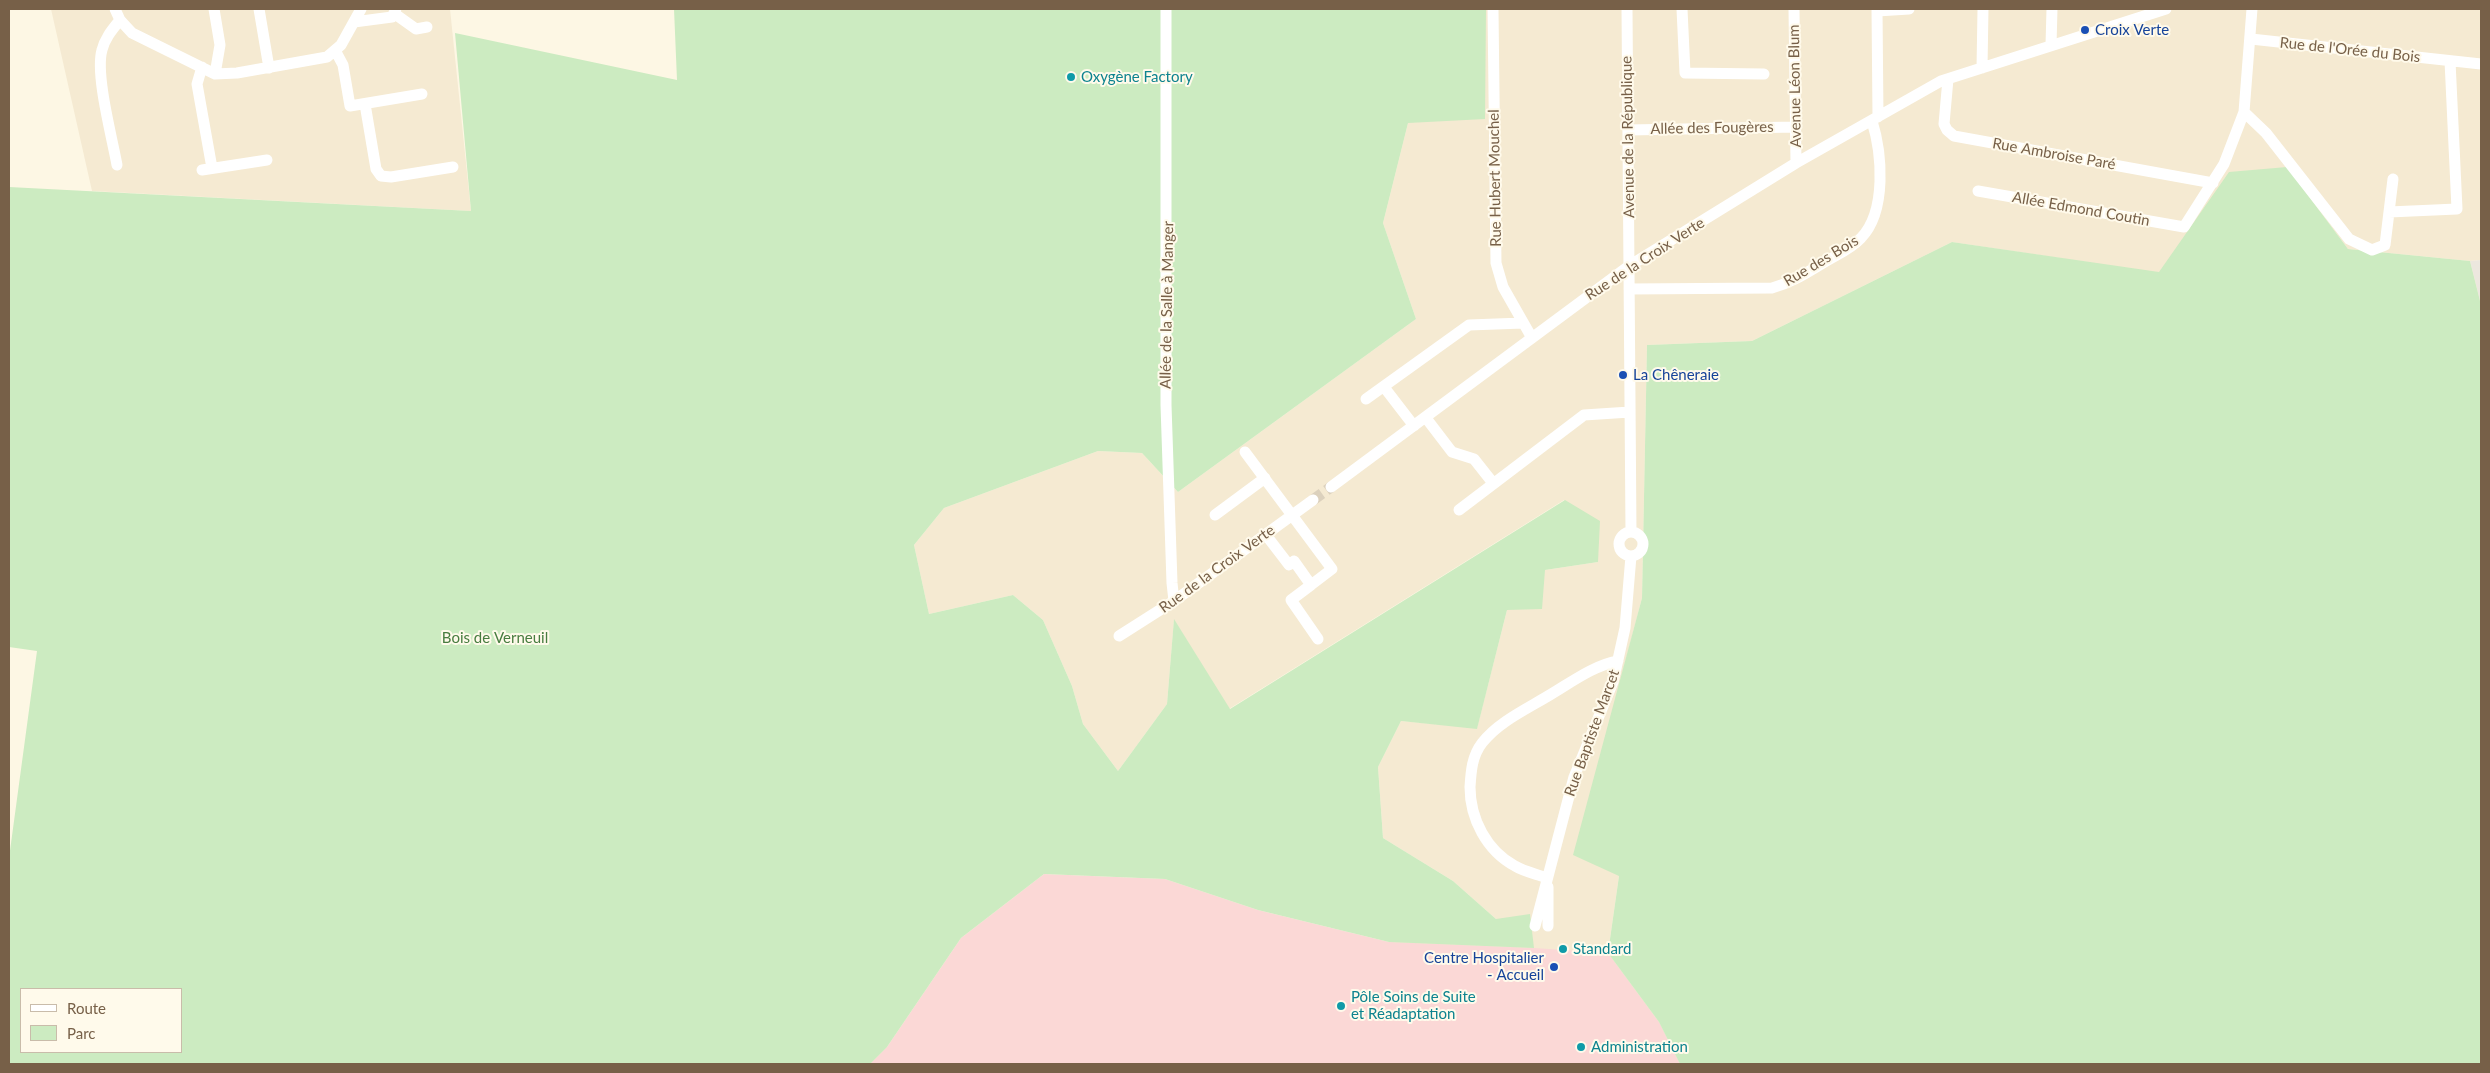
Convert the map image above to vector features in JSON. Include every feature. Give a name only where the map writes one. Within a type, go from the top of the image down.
[{"type":"street","points":[[115,9],[120,20],[132,34],[215,74],[237,74],[327,57],[341,45],[361,9]]},
{"type":"street","points":[[214,9],[220,45],[215,74]]},
{"type":"street","points":[[259,9],[269,68]]},
{"type":"street","name":"Allée de la Salle à Manger","points":[[1166,9],[1166,405],[1171,572],[1174,601]]},
{"type":"street","name":"Rue Hubert Mouchel","points":[[1493,9],[1496,263],[1503,287],[1532,338]]},
{"type":"street","name":"Avenue de la République","points":[[1627,9],[1629,266]]},
{"type":"street","points":[[1682,9],[1685,73],[1764,74]]},
{"type":"street","name":"Avenue Léon Blum","points":[[1794,9],[1796,163]]},
{"type":"street","points":[[1877,10],[1909,9]]},
{"type":"street","points":[[1982,68],[1983,9]]},
{"type":"street","points":[[2052,9],[2052,45]]},
{"type":"street","name":"Rue de la Croix Verte","points":[[1331,487],[1629,266],[1796,163],[1875,119],[1916,93],[1948,79],[2166,9]]},
{"type":"street","points":[[2213,183],[2224,164],[2244,112],[2252,9]]},
{"type":"street","name":"Rue des Bois","points":[[1629,289],[1772,288],[1793,281],[1852,246],[1862,237],[1873,221],[1878,202],[1879,145],[1875,119],[1877,10]]},
{"type":"street","points":[[354,22],[386,20],[395,12],[416,29],[427,27]]},
{"type":"street","points":[[117,165],[101,73],[101,51],[108,34],[120,20]]},
{"type":"street","name":"Rue de l'Orée du Bois","points":[[2251,39],[2481,64]]},
{"type":"street","points":[[335,50],[343,65],[350,106],[422,94]]},
{"type":"street","points":[[2389,212],[2457,209],[2450,61]]},
{"type":"street","points":[[202,67],[197,84],[207,169],[267,160]]},
{"type":"street","name":"Rue Ambroise Paré","points":[[1948,79],[1944,124],[1947,130],[1954,136],[2213,183]]},
{"type":"street","points":[[365,104],[376,169],[382,176],[391,177],[453,167]]},
{"type":"street","points":[[2244,112],[2266,133],[2349,239],[2372,250],[2385,245],[2393,178]]},
{"type":"street","name":"Allée des Fougères","points":[[1628,130],[1796,127]]},
{"type":"street","name":"Allée Edmond Coutin","points":[[1978,191],[2184,227],[2213,183]]},
{"type":"street","name":"Rue Baptiste Marcet","points":[[1629,266],[1631,532]]},
{"type":"street","points":[[1366,400],[1469,325],[1523,323]]},
{"type":"street","points":[[1384,387],[1414,426]]},
{"type":"street","points":[[1459,510],[1584,415],[1630,412]]},
{"type":"street","points":[[1426,418],[1452,452],[1474,459],[1493,483]]},
{"type":"street","points":[[1245,452],[1332,569],[1291,600],[1318,639]]},
{"type":"street","points":[[1215,514],[1265,478]]},
{"type":"street","name":"Rue de la Croix Verte","points":[[1119,636],[1174,601],[1314,500]]},
{"type":"street","name":"Rue Baptiste Marcet","points":[[1631,532],[1640,536],[1643,544],[1640,553],[1631,556],[1623,553],[1619,544],[1623,536],[1631,532]]},
{"type":"street","points":[[1266,535],[1288,565],[1294,562],[1311,585]]},
{"type":"street","name":"Rue Baptiste Marcet","points":[[1535,926],[1574,777],[1613,682],[1625,628],[1631,556]]},
{"type":"street","points":[[1548,878],[1516,867],[1494,849],[1484,837],[1472,809],[1470,794],[1472,762],[1481,744],[1496,728],[1586,674],[1607,663],[1618,661]]},
{"type":"street","name":"Rue Baptiste Marcet","points":[[1548,878],[1548,926]]},
{"type":"shaded area","points":[[51,9],[450,9],[471,211],[92,191]]},
{"type":"shaded area","points":[[1486,9],[2481,9],[2481,260],[2470,261],[2348,249],[2287,167],[2159,273],[1952,242],[1752,341],[1647,345],[1642,598],[1614,705],[1619,876],[1608,953],[1659,1022],[1680,1064],[870,1064],[887,1047],[1496,919],[1453,881],[1383,838],[1378,767],[1401,721],[1477,728],[1507,610],[1545,570],[1598,562],[1564,500],[1229,709],[1174,620],[1167,704],[1118,771],[1083,724],[1072,686],[1043,620],[1013,595],[929,614],[914,545],[944,508],[1098,451],[1142,453],[1178,492],[1416,319],[1383,223],[1408,123]]},
{"type":"shaded area","points":[[2481,260],[2481,305],[2470,261]]},
{"type":"shaded area","points":[[1044,874],[1165,879],[1258,910],[1389,942],[1608,953],[1659,1022],[1680,1064],[870,1064],[887,1047],[961,938]]},
{"type":"green space","name":"Bois de Verneuil","points":[[674,9],[1486,9],[1485,119],[1408,123],[1383,223],[1416,319],[1178,492],[1142,453],[1098,451],[944,508],[914,545],[929,614],[1013,595],[1043,620],[1072,686],[1083,724],[1118,771],[1167,704],[1174,619],[1230,709],[1565,500],[1600,521],[1598,562],[1545,570],[1542,609],[1507,610],[1477,729],[1401,721],[1378,767],[1383,838],[1453,881],[1496,919],[1530,914],[1534,948],[1389,942],[1258,910],[1165,879],[1044,874],[961,938],[887,1047],[870,1064],[9,1064],[9,858],[37,651],[9,647],[9,187],[471,211],[455,33],[677,80]]},
{"type":"green space","points":[[2287,167],[2348,249],[2470,261],[2481,305],[2481,1064],[1680,1064],[1659,1022],[1608,953],[1619,876],[1573,855],[1642,598],[1647,345],[1752,341],[1952,242],[2159,272],[2229,172]]},
{"type":"tunnel","points":[[1313,500],[1331,487]]},
{"type":"place","name":"Croix Verte","points":[[2085,30]]},
{"type":"place","name":"Oxygène Factory","points":[[1071,77]]},
{"type":"place","name":"La Chêneraie","points":[[1623,375]]},
{"type":"place","name":"Standard","points":[[1563,949]]},
{"type":"place","name":"Centre Hospitalier - Accueil","points":[[1554,967]]},
{"type":"place","name":"Pôle Soins de Suite et Réadaptation","points":[[1341,1006]]},
{"type":"place","name":"Administration","points":[[1581,1047]]}]
